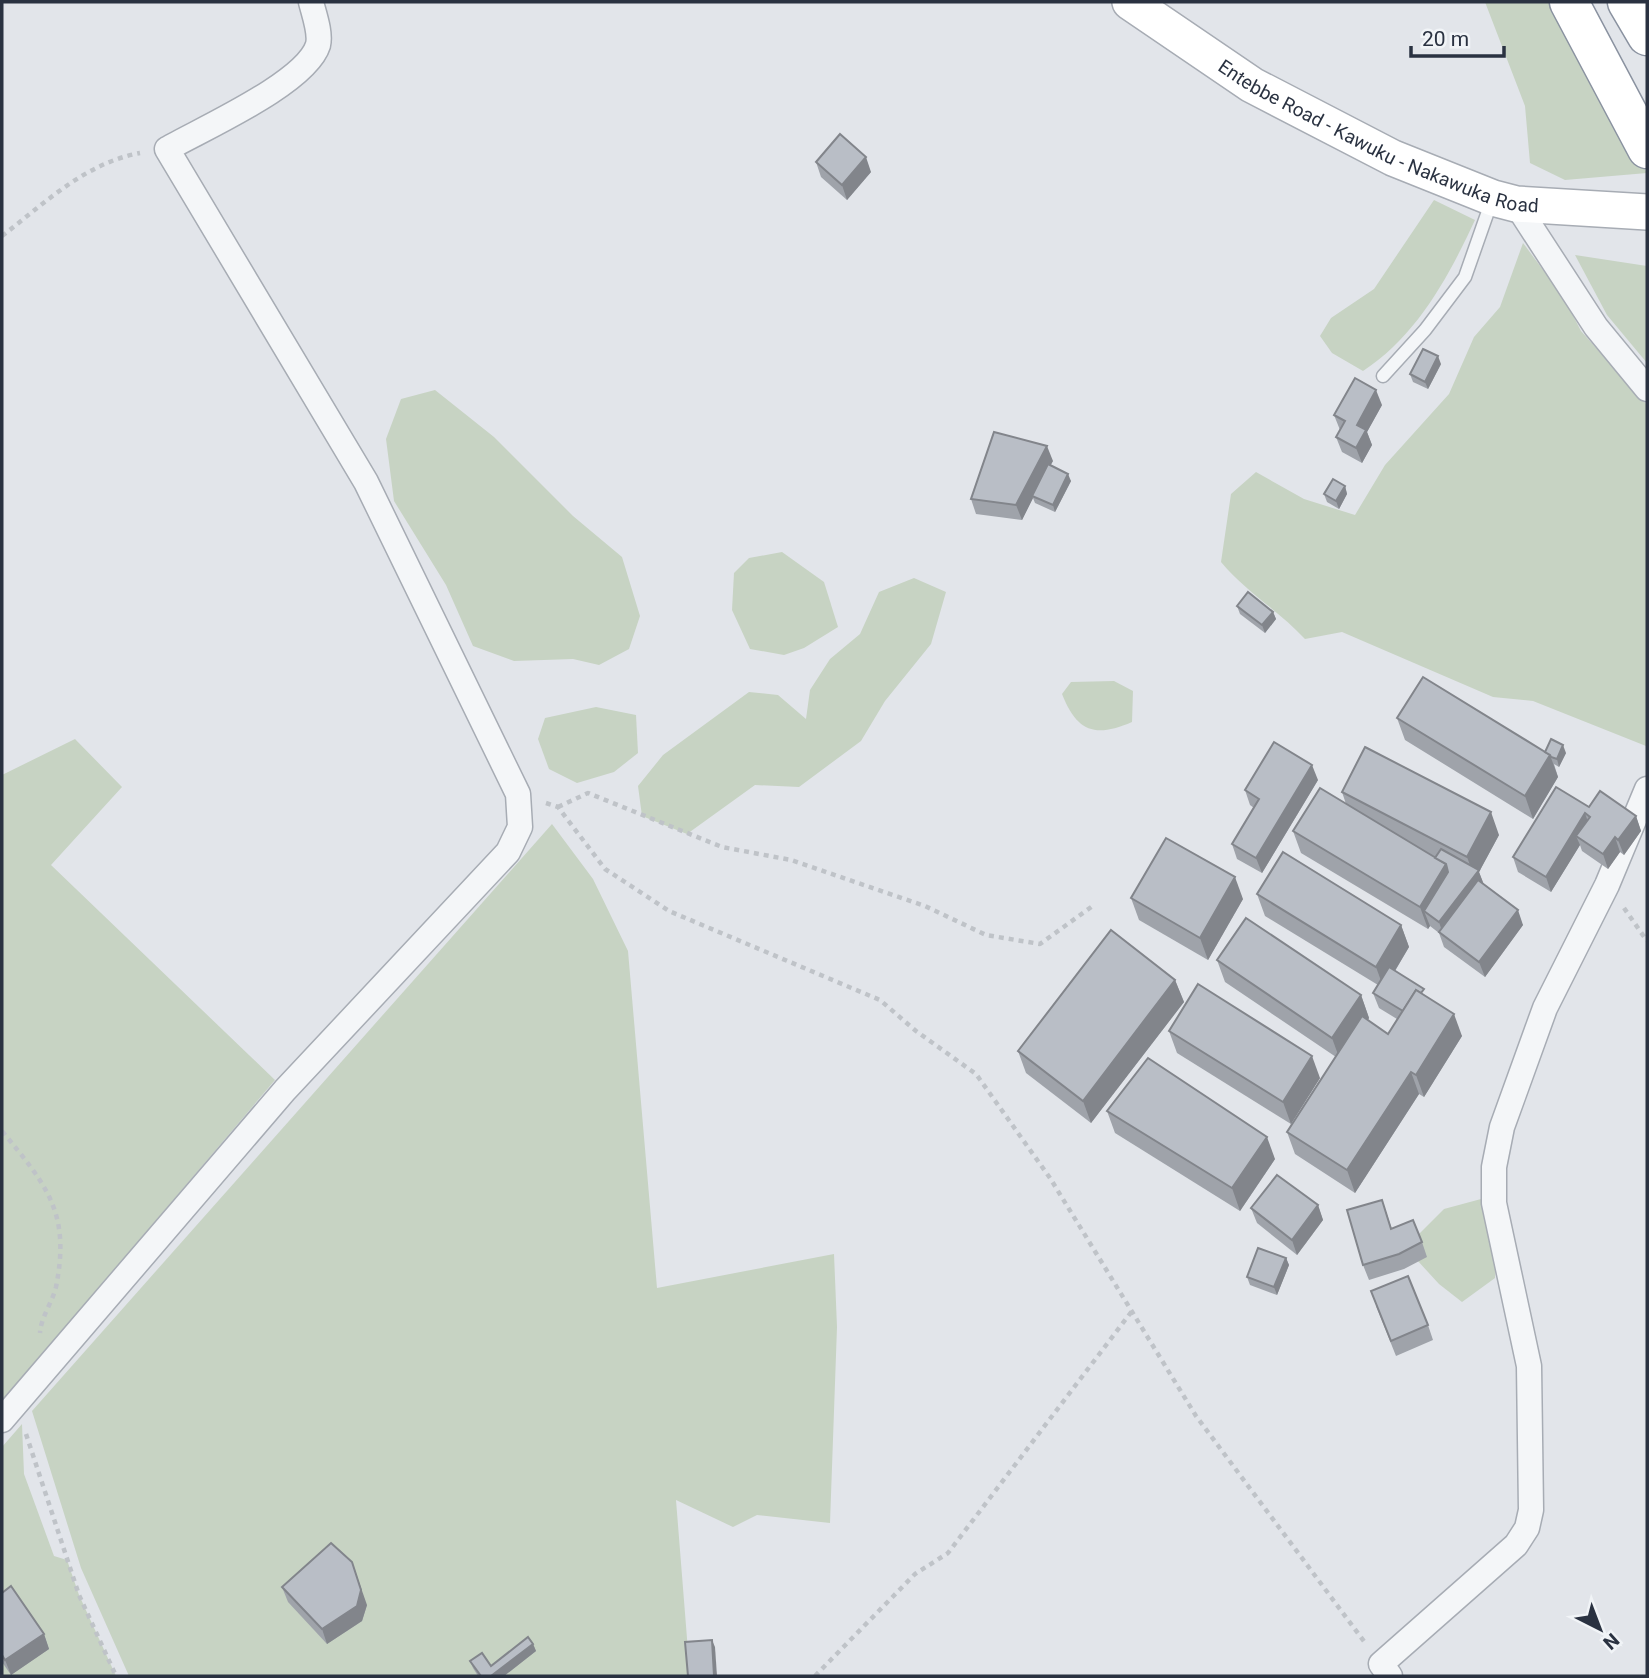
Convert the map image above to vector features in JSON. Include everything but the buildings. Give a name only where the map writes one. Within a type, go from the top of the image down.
[{"type":"highway","points":[[1569,2],[1647,149]]},
{"type":"highway","points":[[1627,2],[1647,36]]},
{"type":"main road","name":"Entebbe Road - Kawuku - Nakawuka Road","points":[[1130,2],[1252,85],[1393,158],[1505,201],[1647,212]]},
{"type":"street","points":[[9,1412],[285,1090],[508,852],[520,827],[518,794],[366,482],[167,149],[294,78],[312,59],[319,41],[311,2]]},
{"type":"street","points":[[1505,201],[1595,327],[1647,388]]},
{"type":"street","points":[[1386,1670],[1516,1545],[1527,1528],[1531,1496],[1528,1366],[1494,1203],[1494,1167],[1502,1126],[1545,1007],[1607,885],[1647,789]]},
{"type":"lane","points":[[1383,376],[1425,330],[1465,277],[1505,201]]},
{"type":"path","points":[[2,236],[87,170],[119,157],[167,149]]},
{"type":"path","points":[[558,807],[588,793],[722,847],[791,860],[925,906],[986,934],[1040,944],[1094,905]]},
{"type":"path","points":[[518,794],[558,807],[605,869],[669,911],[880,1000],[916,1031],[976,1074],[1050,1178],[1196,1416],[1386,1670]]},
{"type":"path","points":[[2,1131],[42,1180],[61,1229],[55,1288],[40,1330],[43,1372]]},
{"type":"path","points":[[815,1676],[915,1574],[948,1553],[1132,1311]]},
{"type":"path","points":[[9,1412],[79,1595],[116,1676]]},
{"type":"green space","points":[[1485,2],[1548,2],[1647,173],[1565,180],[1530,163],[1525,106]]},
{"type":"green space","points":[[1434,200],[1475,220],[1430,303],[1400,341],[1363,371],[1332,353],[1320,336],[1331,318],[1374,289]]},
{"type":"green space","points":[[1523,243],[1564,298],[1581,331],[1647,405],[1646,746],[1533,701],[1493,697],[1342,632],[1305,639],[1221,562],[1231,494],[1256,472],[1304,499],[1355,515],[1385,465],[1449,394],[1474,337],[1500,307]]},
{"type":"green space","points":[[1575,255],[1647,266],[1647,363],[1607,315]]},
{"type":"green space","points":[[435,390],[494,437],[573,516],[622,557],[640,616],[629,649],[599,665],[573,659],[514,661],[473,646],[446,585],[394,501],[386,439],[401,399]]},
{"type":"green space","points":[[782,552],[824,582],[838,627],[804,648],[784,655],[750,649],[732,610],[734,573],[749,558]]},
{"type":"green space","points":[[914,578],[946,592],[931,644],[885,701],[861,741],[799,787],[755,785],[687,834],[642,816],[638,786],[663,755],[749,692],[778,695],[806,719],[810,690],[830,659],[860,634],[879,592]]},
{"type":"green space","points":[[1114,681],[1133,691],[1132,722],[1108,730],[1089,728],[1081,724],[1074,717],[1062,694],[1071,682]]},
{"type":"green space","points":[[596,707],[636,715],[638,753],[614,772],[577,783],[549,769],[538,739],[545,718]]},
{"type":"green space","points":[[75,739],[122,787],[51,865],[275,1080],[2,1402],[2,775]]},
{"type":"green space","points":[[552,824],[593,879],[628,951],[657,1288],[834,1254],[837,1327],[830,1523],[757,1515],[733,1527],[676,1500],[690,1676],[129,1676],[81,1568],[32,1411]]},
{"type":"green space","points":[[1481,1199],[1498,1240],[1495,1278],[1462,1302],[1439,1284],[1417,1260],[1418,1235],[1444,1209]]},
{"type":"green space","points":[[22,1424],[24,1474],[54,1556],[67,1560],[79,1595],[116,1676],[2,1676],[2,1447]]}]
